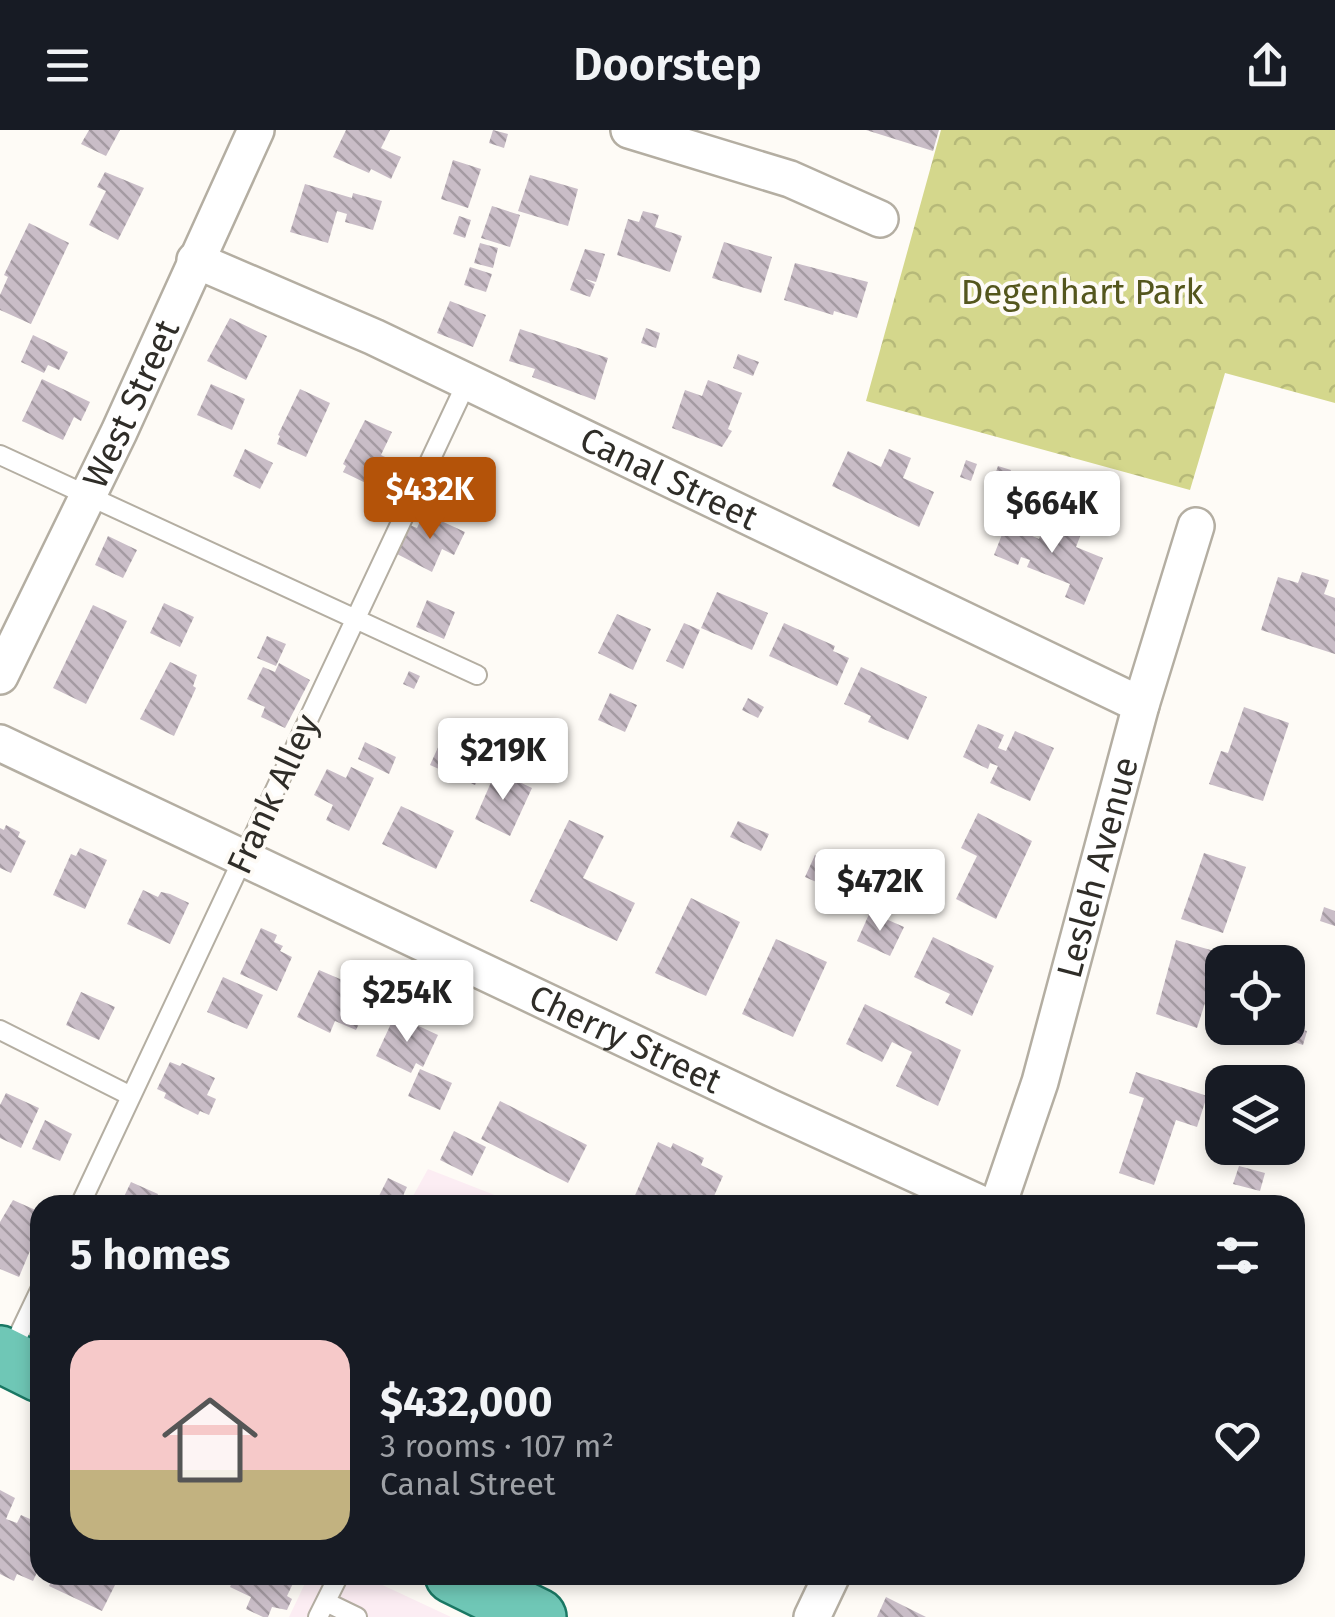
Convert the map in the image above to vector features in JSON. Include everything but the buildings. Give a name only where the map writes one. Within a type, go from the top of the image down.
[{"type":"main road","points":[[472,1585],[538,1617]]},
{"type":"street","name":"West Street","points":[[0,676],[119,432],[256,130]]},
{"type":"street","points":[[629,130],[790,179],[880,219]]},
{"type":"street","name":"Canal Street","points":[[195,260],[374,337],[1141,704]]},
{"type":"street","name":"Lesleh Avenue","points":[[1001,1195],[1040,1082],[1141,704],[1196,526]]},
{"type":"street","name":"Cherry Street","points":[[0,743],[963,1195]]},
{"type":"street","points":[[812,1617],[827,1585]]},
{"type":"lane","name":"Frank Alley","points":[[85,1195],[466,384]]},
{"type":"lane","points":[[0,455],[478,674]]},
{"type":"lane","points":[[0,1030],[131,1096]]},
{"type":"lane","points":[[16,1362],[30,1320]]},
{"type":"lane","points":[[334,1585],[322,1610],[356,1617]]},
{"type":"shaded area","points":[[428,1169],[494,1195],[414,1195]]},
{"type":"shaded area","points":[[304,1585],[382,1585],[451,1617],[289,1617]]},
{"type":"green space","name":"Degenhart Park","points":[[941,130],[1335,130],[1335,403],[1225,373],[1190,490],[866,401]]}]
